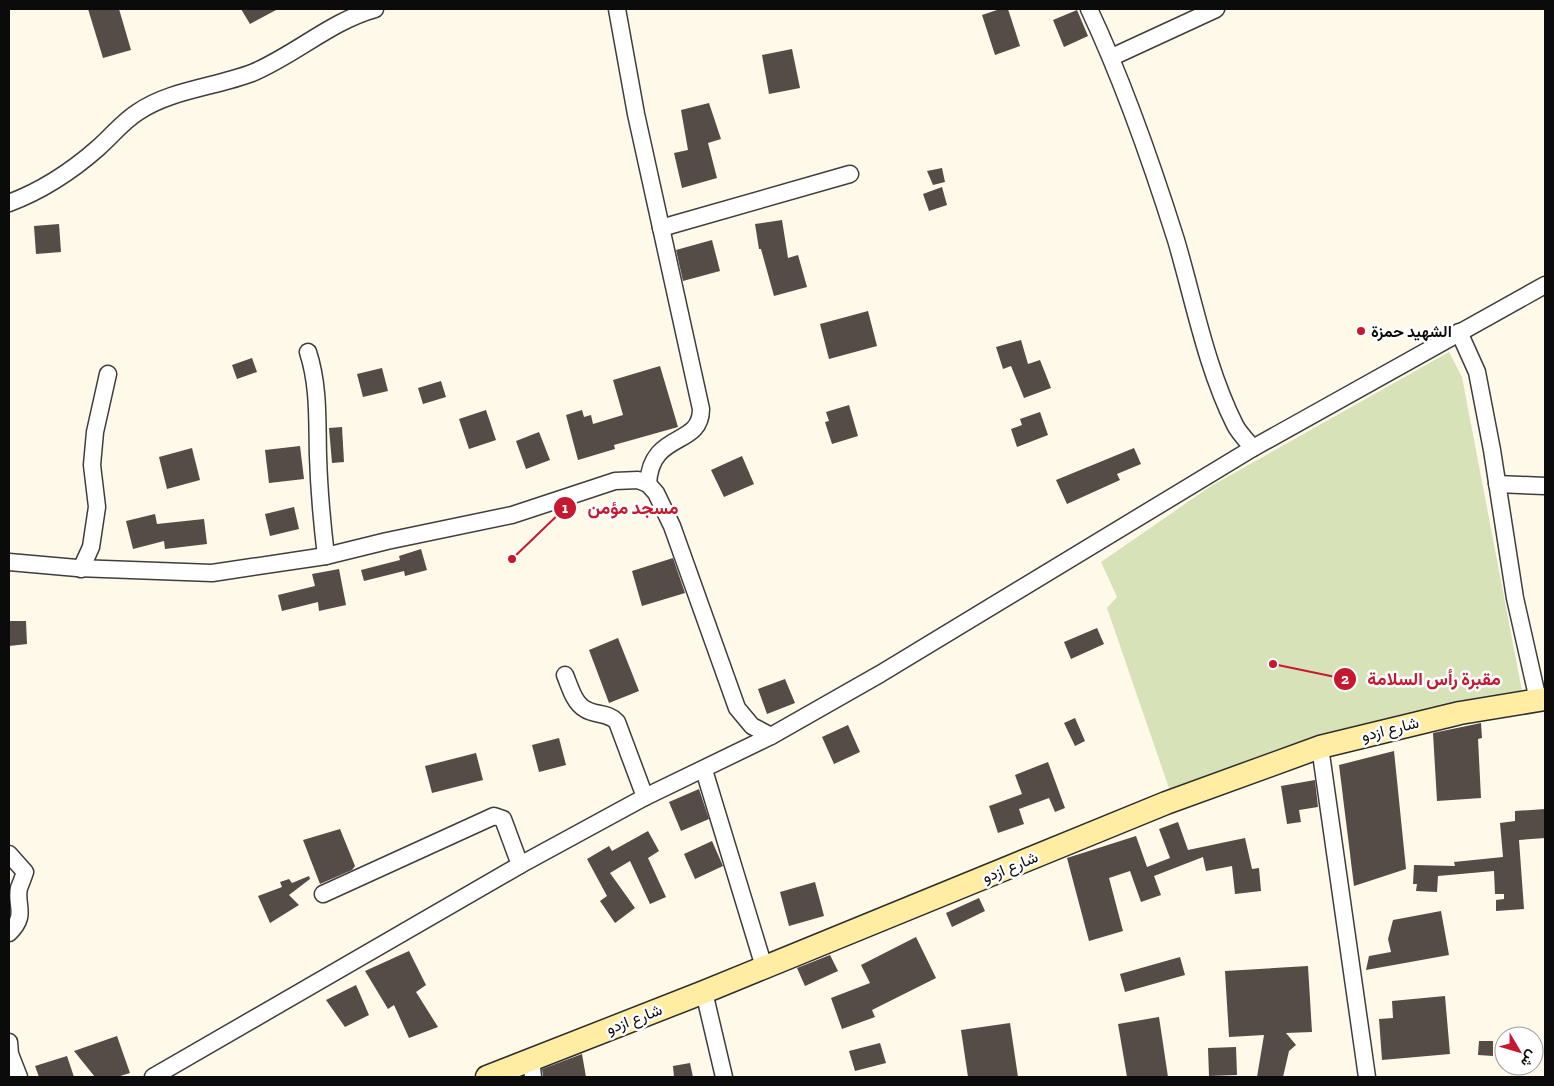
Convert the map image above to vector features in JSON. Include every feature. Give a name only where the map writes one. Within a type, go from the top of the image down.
[{"type":"street","points":[[9,203],[27,196],[73,167],[140,111],[180,94],[220,84],[261,68],[279,60],[355,12],[375,9]]},
{"type":"street","points":[[617,9],[636,114],[701,409],[701,419],[696,430],[664,447],[655,457],[649,470],[648,484]]},
{"type":"street","points":[[1089,9],[1112,57],[1150,161],[1215,377],[1235,426],[1254,448]]},
{"type":"street","points":[[1112,57],[1216,9]]},
{"type":"street","points":[[661,228],[850,174]]},
{"type":"street","points":[[153,1077],[520,865],[645,797],[771,736],[966,623],[1254,448],[1545,285]]},
{"type":"street","points":[[1459,332],[1477,372],[1515,598],[1542,699]]},
{"type":"street","points":[[308,352],[314,369],[318,401],[318,456],[326,556]]},
{"type":"street","points":[[81,568],[91,547],[97,507],[92,465],[95,432],[108,374]]},
{"type":"street","points":[[9,562],[81,568],[212,574],[326,556],[387,541],[512,515],[615,481],[638,480],[648,484],[656,493],[672,526],[737,708],[752,726],[771,736]]},
{"type":"street","points":[[1497,484],[1545,486]]},
{"type":"street","points":[[565,675],[577,703],[586,710],[612,716],[618,722],[645,797]]},
{"type":"street","name":"شارع ازدو","points":[[487,1077],[532,1068],[704,992],[1166,803],[1320,747],[1443,717],[1542,699]]},
{"type":"street","points":[[1320,747],[1367,1077]]},
{"type":"street","points":[[704,770],[764,967]]},
{"type":"street","points":[[323,894],[494,816],[503,819],[520,865]]},
{"type":"street","points":[[9,854],[24,872],[19,888],[21,911],[15,926],[9,933]]},
{"type":"street","points":[[704,992],[724,1077]]},
{"type":"street","points":[[9,1042],[10,1054],[19,1077]]},
{"type":"green space","points":[[1449,352],[1462,377],[1522,691],[1314,736],[1171,794],[1107,608],[1117,597],[1101,562],[1211,486]]},
{"type":"building","points":[[88,9],[119,9],[131,50],[103,58]]},
{"type":"building","points":[[241,9],[278,9],[250,24]]},
{"type":"building","points":[[1000,9],[1008,9],[1020,46],[995,55],[982,15]]},
{"type":"building","points":[[1077,10],[1088,36],[1064,47],[1053,20]]},
{"type":"building","points":[[792,49],[800,88],[769,94],[762,55]]},
{"type":"building","points":[[709,103],[721,139],[708,143],[717,178],[682,188],[674,153],[688,150],[681,110]]},
{"type":"building","points":[[942,168],[945,182],[933,185],[927,171]]},
{"type":"building","points":[[942,187],[947,205],[929,211],[923,194]]},
{"type":"building","points":[[782,220],[788,258],[798,255],[807,287],[774,296],[761,249],[759,249],[755,224]]},
{"type":"building","points":[[59,224],[61,252],[36,254],[34,226]]},
{"type":"building","points":[[712,240],[720,271],[683,281],[676,250]]},
{"type":"building","points":[[868,311],[877,346],[829,359],[820,324]]},
{"type":"building","points":[[1021,340],[1028,364],[1040,360],[1051,388],[1024,398],[1011,366],[1003,369],[996,347]]},
{"type":"building","points":[[252,358],[257,372],[237,379],[232,365]]},
{"type":"building","points":[[660,366],[678,427],[614,445],[615,449],[578,460],[566,415],[582,410],[584,417],[591,415],[593,424],[623,415],[613,380]]},
{"type":"building","points":[[382,368],[388,391],[363,397],[357,374]]},
{"type":"building","points":[[441,381],[446,397],[423,404],[418,388]]},
{"type":"building","points":[[849,405],[858,436],[832,444],[825,422],[829,421],[826,412]]},
{"type":"building","points":[[486,410],[496,440],[469,449],[459,419]]},
{"type":"building","points":[[1040,412],[1048,435],[1017,447],[1011,429],[1022,425],[1020,419]]},
{"type":"building","points":[[342,427],[344,462],[332,463],[329,428]]},
{"type":"building","points":[[539,432],[550,460],[526,469],[516,441]]},
{"type":"building","points":[[300,446],[304,479],[269,483],[265,450]]},
{"type":"building","points":[[192,448],[200,480],[167,489],[159,457]]},
{"type":"building","points":[[1134,448],[1141,464],[1117,474],[1120,480],[1067,504],[1056,480]]},
{"type":"building","points":[[742,456],[754,484],[724,497],[711,470]]},
{"type":"building","points":[[294,507],[299,529],[270,536],[265,514]]},
{"type":"building","points":[[155,514],[157,524],[204,519],[207,544],[165,549],[164,541],[133,549],[126,521]]},
{"type":"building","points":[[421,549],[427,570],[405,576],[404,571],[364,581],[361,570],[400,560],[399,556]]},
{"type":"building","points":[[673,558],[685,593],[642,606],[632,571]]},
{"type":"building","points":[[339,569],[346,605],[319,611],[318,602],[282,611],[278,595],[315,586],[312,574]]},
{"type":"building","points":[[9,621],[26,621],[27,644],[9,646]]},
{"type":"building","points":[[1097,628],[1104,644],[1071,659],[1064,642]]},
{"type":"building","points":[[618,638],[639,691],[609,703],[589,650]]},
{"type":"building","points":[[785,679],[795,703],[767,714],[758,689]]},
{"type":"building","points":[[1075,718],[1085,741],[1075,746],[1064,723]]},
{"type":"building","points":[[1481,723],[1482,738],[1478,739],[1481,798],[1437,801],[1433,733]]},
{"type":"building","points":[[848,725],[860,752],[834,764],[822,737]]},
{"type":"building","points":[[559,738],[566,765],[539,772],[532,745]]},
{"type":"building","points":[[1394,751],[1406,869],[1354,886],[1339,765]]},
{"type":"building","points":[[476,753],[483,780],[432,793],[425,766]]},
{"type":"building","points":[[1048,762],[1065,808],[1055,812],[1049,798],[1019,809],[1024,824],[998,833],[989,806],[1022,794],[1015,775]]},
{"type":"building","points":[[1315,780],[1318,807],[1299,810],[1301,822],[1287,824],[1281,786]]},
{"type":"building","points":[[699,789],[709,819],[681,831],[669,802]]},
{"type":"building","points":[[1545,809],[1545,838],[1519,840],[1524,909],[1496,911],[1496,900],[1504,899],[1504,894],[1495,894],[1494,871],[1438,876],[1437,892],[1416,891],[1417,884],[1413,884],[1414,865],[1455,866],[1454,862],[1503,857],[1500,823],[1515,821],[1515,811]]},
{"type":"building","points":[[1178,822],[1188,850],[1245,838],[1252,869],[1259,868],[1261,891],[1235,894],[1232,866],[1206,871],[1203,857],[1154,876],[1161,895],[1141,902],[1130,871],[1109,878],[1123,931],[1089,941],[1067,858],[1136,836],[1147,867],[1170,858],[1159,829]]},
{"type":"building","points":[[340,829],[355,866],[352,870],[320,884],[303,840]]},
{"type":"building","points":[[648,831],[659,851],[648,858],[666,897],[650,904],[630,861],[610,873],[635,908],[615,923],[600,901],[607,896],[587,859],[609,846],[612,851]]},
{"type":"building","points":[[712,841],[723,866],[695,879],[684,854]]},
{"type":"building","points":[[309,876],[310,879],[289,895],[299,905],[270,923],[258,896],[282,887],[280,882],[289,879],[292,883]]},
{"type":"building","points":[[815,882],[824,916],[789,926],[780,892]]},
{"type":"building","points":[[979,898],[985,911],[952,927],[946,913]]},
{"type":"building","points":[[1441,911],[1449,955],[1366,970],[1369,956],[1391,952],[1388,939],[1393,920]]},
{"type":"building","points":[[916,937],[936,978],[872,1010],[875,1017],[842,1029],[831,998],[870,983],[861,965]]},
{"type":"building","points":[[409,951],[426,985],[416,992],[438,1027],[409,1038],[394,1005],[388,1009],[365,971]]},
{"type":"building","points":[[830,955],[838,971],[805,986],[797,968]]},
{"type":"building","points":[[1180,957],[1185,975],[1125,992],[1120,974]]},
{"type":"building","points":[[1308,966],[1312,1032],[1286,1033],[1296,1045],[1289,1051],[1283,1077],[1257,1077],[1264,1035],[1229,1037],[1225,971]]},
{"type":"building","points":[[356,985],[369,1015],[345,1027],[326,1000]]},
{"type":"building","points":[[1445,996],[1450,1054],[1382,1060],[1379,1019],[1393,1018],[1392,1001]]},
{"type":"building","points":[[1159,1017],[1168,1077],[1127,1077],[1118,1024]]},
{"type":"building","points":[[1010,1023],[1018,1077],[968,1077],[961,1030]]},
{"type":"building","points":[[117,1036],[130,1073],[117,1077],[95,1077],[74,1051]]},
{"type":"building","points":[[1479,1041],[1493,1041],[1493,1056],[1478,1055]]},
{"type":"building","points":[[880,1043],[886,1063],[855,1071],[849,1051]]},
{"type":"building","points":[[1236,1047],[1237,1075],[1209,1076],[1208,1048]]},
{"type":"building","points":[[582,1054],[586,1077],[543,1077],[542,1069]]},
{"type":"building","points":[[67,1056],[74,1077],[39,1077],[35,1066]]},
{"type":"building","points":[[690,1063],[693,1077],[674,1077],[673,1066]]},
{"type":"place","name":"الشهيد حمزة","points":[[1361,331]]},
{"type":"place","name":"مسجد مؤمن","points":[[512,559]]},
{"type":"place","name":"مقبرة رأس السلامة","points":[[1273,664]]}]
